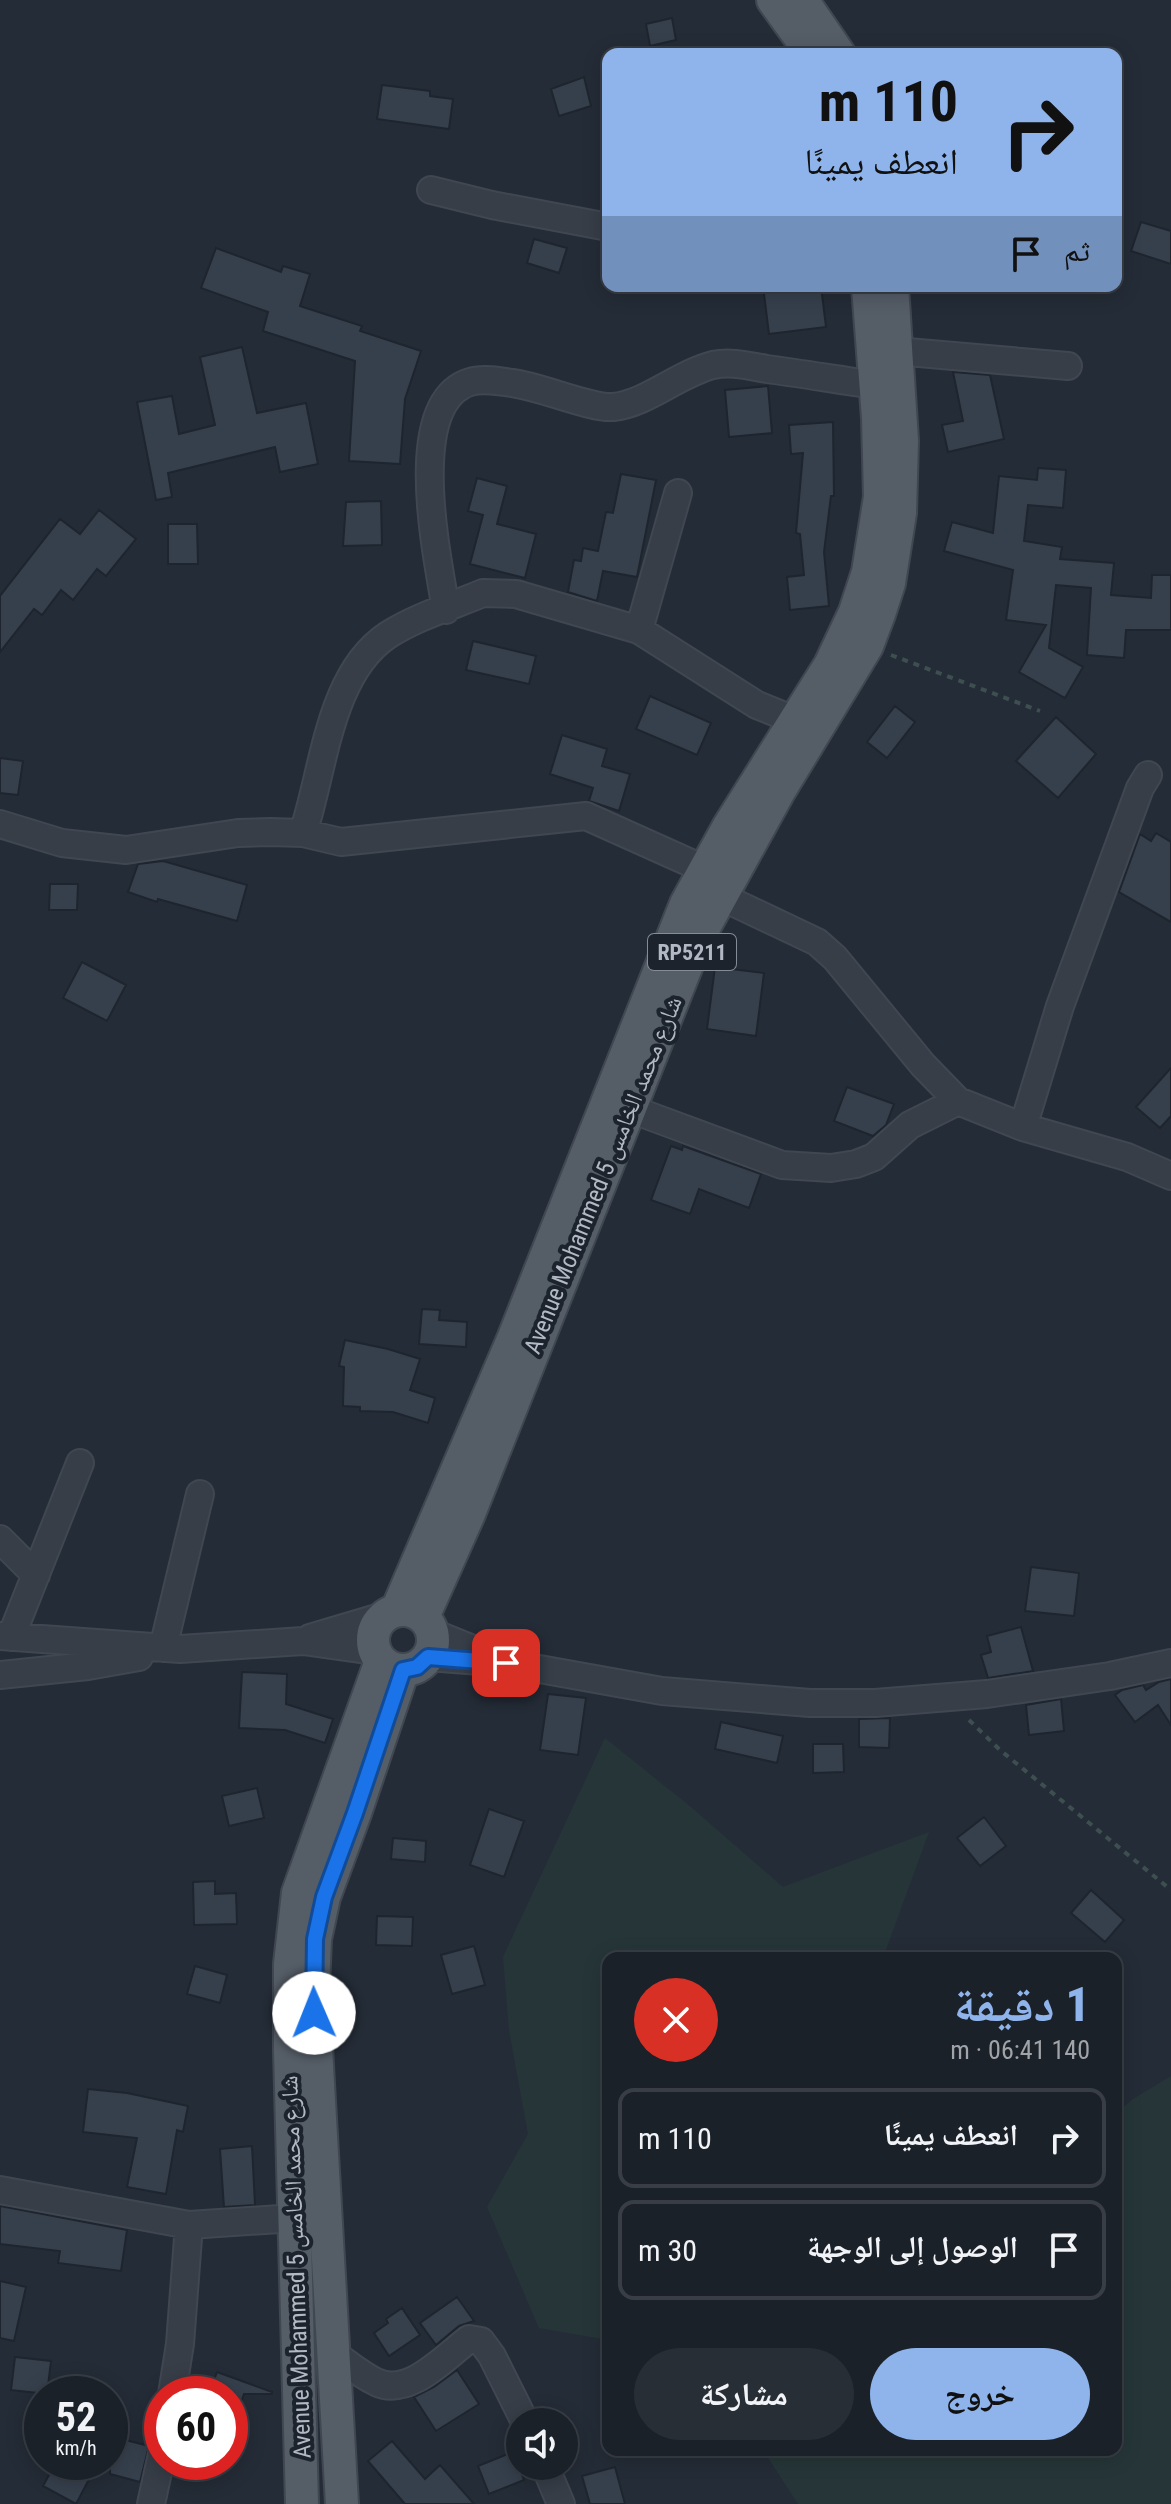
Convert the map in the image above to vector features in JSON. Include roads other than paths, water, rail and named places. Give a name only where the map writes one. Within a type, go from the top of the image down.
[{"type":"main road","points":[[773,0],[808,48]]},
{"type":"main road","points":[[802,0],[835,48]]},
{"type":"main road","name":"Avenue Mohammed 5 شارع محمد الخامس","points":[[302,2504],[290,2051],[293,1926],[298,1893],[403,1640],[514,1337],[669,944],[704,869],[843,640],[868,572],[880,497],[868,292]]},
{"type":"main road","name":"Avenue Mohammed 5 شارع محمد الخامس","points":[[342,2504],[313,1986],[315,1939],[324,1897],[355,1813],[403,1640],[468,1516],[696,942],[867,646],[889,583],[900,513],[902,441],[892,292]]},
{"type":"street","points":[[431,190],[518,211],[602,226]]},
{"type":"street","points":[[896,351],[1068,366]]},
{"type":"street","points":[[446,610],[435,538],[430,439],[443,406],[468,383],[482,380],[538,387],[601,407],[613,407],[642,397],[683,374],[724,363],[876,385]]},
{"type":"street","points":[[639,630],[678,493]]},
{"type":"street","points":[[303,833],[330,730],[349,681],[363,657],[403,626],[483,593],[516,594],[639,630],[757,705],[794,720]]},
{"type":"street","points":[[1023,1127],[1060,1006],[1140,788],[1148,775]]},
{"type":"street","points":[[0,824],[62,843],[126,850],[238,833],[303,833],[341,842],[586,816],[704,869]]},
{"type":"street","points":[[720,896],[817,942],[835,958],[923,1065],[958,1101],[1023,1127],[1127,1157],[1171,1176]]},
{"type":"street","points":[[628,1108],[782,1165],[831,1168],[874,1157],[910,1125],[958,1101]]},
{"type":"street","points":[[80,1463],[36,1575],[6,1636],[172,1649]]},
{"type":"street","points":[[172,1649],[200,1494]]},
{"type":"street","points":[[0,1539],[36,1575]]},
{"type":"street","points":[[303,1641],[403,1640]]},
{"type":"street","points":[[0,1675],[88,1666],[172,1649],[303,1641],[403,1640],[506,1663],[662,1691],[810,1703],[875,1703],[987,1694],[1110,1676],[1171,1663]]},
{"type":"street","points":[[0,2190],[189,2225],[295,2218]]},
{"type":"street","points":[[175,2376],[189,2225]]},
{"type":"street","points":[[334,2354],[377,2382],[397,2387],[416,2379],[469,2339],[481,2341],[518,2408]]},
{"type":"street","points":[[151,2504],[156,2480]]},
{"type":"street","points":[[551,2480],[561,2504]]}]
